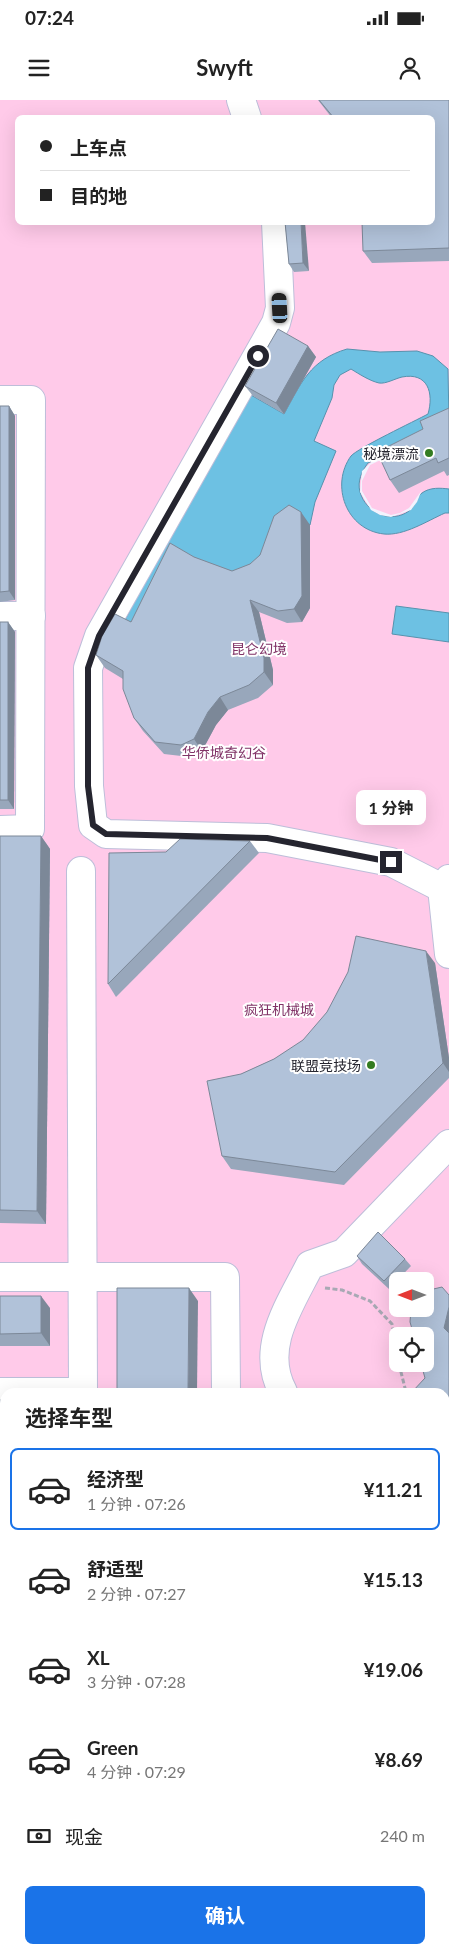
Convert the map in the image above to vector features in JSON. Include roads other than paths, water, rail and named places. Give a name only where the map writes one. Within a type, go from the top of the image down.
[{"type":"street","points":[[241,100],[246,115]]},
{"type":"street","points":[[276,225],[280,308],[276,323],[99,636],[88,668],[88,786],[93,825],[106,834],[267,838],[391,862],[445,883],[447,944]]},
{"type":"street","points":[[0,400],[31,400],[31,616],[30,830],[0,830]]},
{"type":"street","points":[[0,616],[31,616]]},
{"type":"street","points":[[81,871],[83,1388]]},
{"type":"street","points":[[281,1388],[274,1377],[277,1330],[310,1265],[344,1253],[449,1144]]},
{"type":"street","points":[[0,1277],[225,1277],[226,1388]]},
{"type":"water","points":[[347,349],[380,352],[417,351],[433,356],[448,369],[449,424],[368,463],[362,473],[359,484],[360,492],[368,506],[373,511],[387,516],[402,515],[409,511],[420,494],[425,491],[436,488],[449,489],[449,513],[392,534],[371,531],[351,515],[345,504],[342,480],[351,456],[375,441],[428,414],[430,399],[427,386],[418,378],[411,376],[402,377],[379,383],[351,369],[340,375],[334,385],[332,398],[314,441],[336,451],[315,502],[310,525],[298,518],[269,567],[143,627],[125,620],[244,391],[284,414],[302,383],[315,366],[324,359]]},
{"type":"water","points":[[396,606],[449,613],[449,642],[392,634]]},
{"type":"place","name":"秘境漂流","points":[[429,453]]},
{"type":"place","name":"联盟竞技场","points":[[371,1065]]},
{"type":"park label","name":"昆仑幻境","points":[[259,648]]},
{"type":"park label","name":"华侨城奇幻谷","points":[[224,752]]},
{"type":"park label","name":"疯狂机械城","points":[[279,1009]]}]
